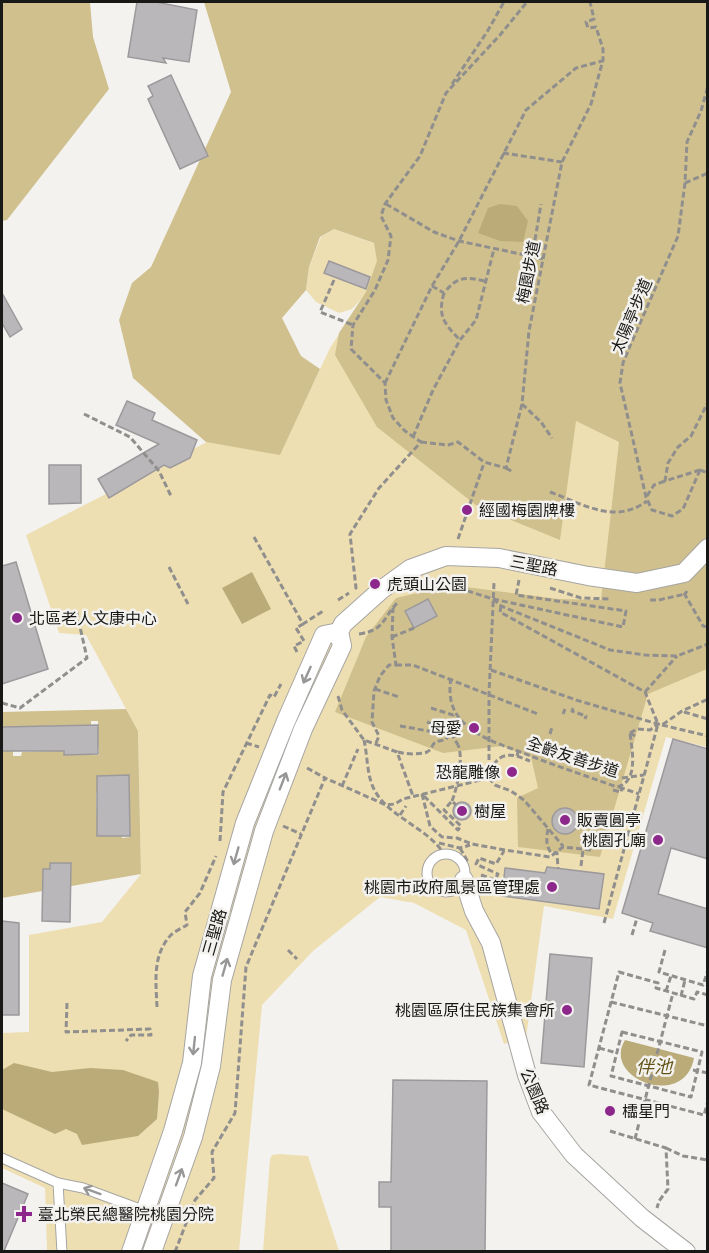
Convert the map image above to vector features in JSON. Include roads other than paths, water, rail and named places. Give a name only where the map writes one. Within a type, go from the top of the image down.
[{"type":"street","name":"三聖路","points":[[131,1251],[155,1215],[196,1127],[211,1066],[222,980],[264,831],[303,729],[342,646],[339,632],[343,624],[410,569],[446,556],[499,558],[637,584],[684,573],[708,548]]},
{"type":"street","name":"公園路","points":[[469,872],[474,911],[490,944],[527,1076],[542,1112],[574,1155],[642,1218],[686,1251]]},
{"type":"street","name":"三聖路","points":[[152,1251],[155,1215]]},
{"type":"lane","name":"公園路","points":[[444,854],[451,854],[462,861],[469,872],[460,886],[448,892],[437,890],[430,883],[427,875],[428,865],[434,858],[444,854]]},
{"type":"lane","points":[[2,1158],[58,1183],[83,1188],[155,1215]]},
{"type":"lane","points":[[58,1183],[62,1251]]},
{"type":"water","points":[[500,204],[517,206],[528,221],[523,242],[500,241],[478,233],[488,208]]},
{"type":"water","points":[[252,572],[271,609],[242,624],[222,588]]},
{"type":"water","name":"伴池","points":[[625,1040],[694,1058],[687,1074],[676,1083],[661,1086],[647,1083],[634,1076],[624,1066],[621,1054]]},
{"type":"water","points":[[14,1063],[52,1072],[90,1068],[123,1070],[158,1082],[157,1119],[138,1136],[82,1145],[77,1134],[66,1129],[55,1134],[4,1110],[2,1107],[2,1070]]},
{"type":"place","name":"經國梅園牌樓","points":[[467,510]]},
{"type":"place","name":"虎頭山公園","points":[[375,584]]},
{"type":"place","name":"北區老人文康中心","points":[[17,618]]},
{"type":"place","name":"母愛","points":[[474,728]]},
{"type":"place","name":"恐龍雕像","points":[[512,772]]},
{"type":"place","name":"樹屋","points":[[462,811]]},
{"type":"place","name":"販賣圓亭","points":[[565,820]]},
{"type":"place","name":"桃園孔廟","points":[[658,840]]},
{"type":"place","name":"桃園市政府風景區管理處","points":[[552,887]]},
{"type":"place","name":"桃園區原住民族集會所","points":[[567,1010]]},
{"type":"place","name":"櫺星門","points":[[610,1111]]},
{"type":"place","name":"臺北榮民總醫院桃園分院","points":[[24,1214]]}]
